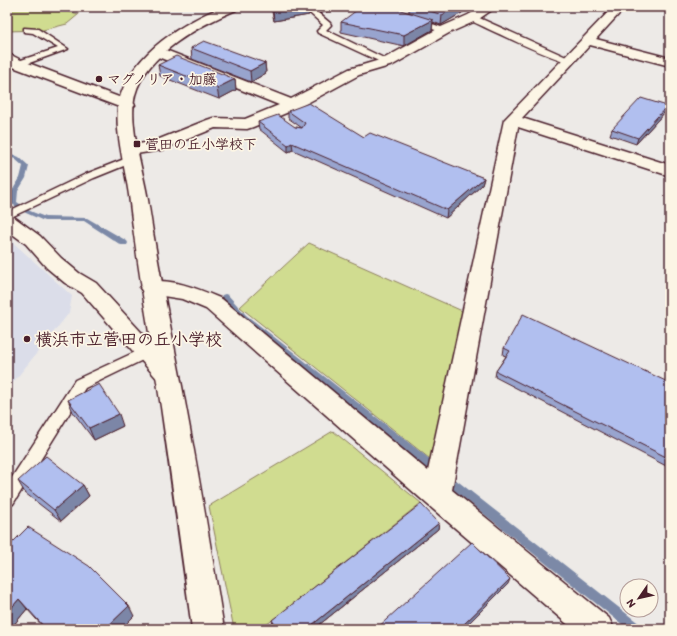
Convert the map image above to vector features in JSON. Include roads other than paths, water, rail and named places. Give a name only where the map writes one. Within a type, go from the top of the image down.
[{"type":"street","points":[[208,629],[168,376],[151,288],[131,154],[127,105],[132,84],[143,67],[158,52],[175,38],[210,17],[232,7]]},
{"type":"street","points":[[131,154],[155,147],[213,123],[247,124],[278,116],[293,105],[354,72],[388,62],[490,7]]},
{"type":"street","points":[[437,495],[512,120],[615,11],[622,7]]},
{"type":"street","points":[[588,41],[670,62]]},
{"type":"street","points":[[158,52],[293,105]]},
{"type":"street","points":[[13,60],[127,105]]},
{"type":"street","points":[[512,120],[670,171]]},
{"type":"street","points":[[7,217],[33,240],[54,263],[72,278],[89,288],[168,376]]},
{"type":"street","points":[[151,288],[186,292],[214,304],[437,495],[598,629]]},
{"type":"lane","points":[[310,7],[327,25],[321,30],[388,62]]},
{"type":"lane","points":[[472,18],[537,48],[569,60]]},
{"type":"lane","points":[[409,19],[445,30]]},
{"type":"lane","points":[[13,60],[64,48],[35,30],[27,30]]},
{"type":"lane","points":[[7,217],[131,154]]},
{"type":"lane","points":[[7,499],[80,384],[146,352]]},
{"type":"waterway","points":[[7,154],[17,158],[26,166],[23,178],[15,191],[14,203],[28,212],[44,219],[85,219],[124,243]]},
{"type":"waterway","points":[[225,297],[243,317],[637,629]]},
{"type":"place","name":"マグノリア・加藤","points":[[99,79]]},
{"type":"place","name":"菅田の丘小学校下","points":[[137,144]]},
{"type":"place","name":"横浜市立菅田の丘小学校","points":[[27,339]]}]
